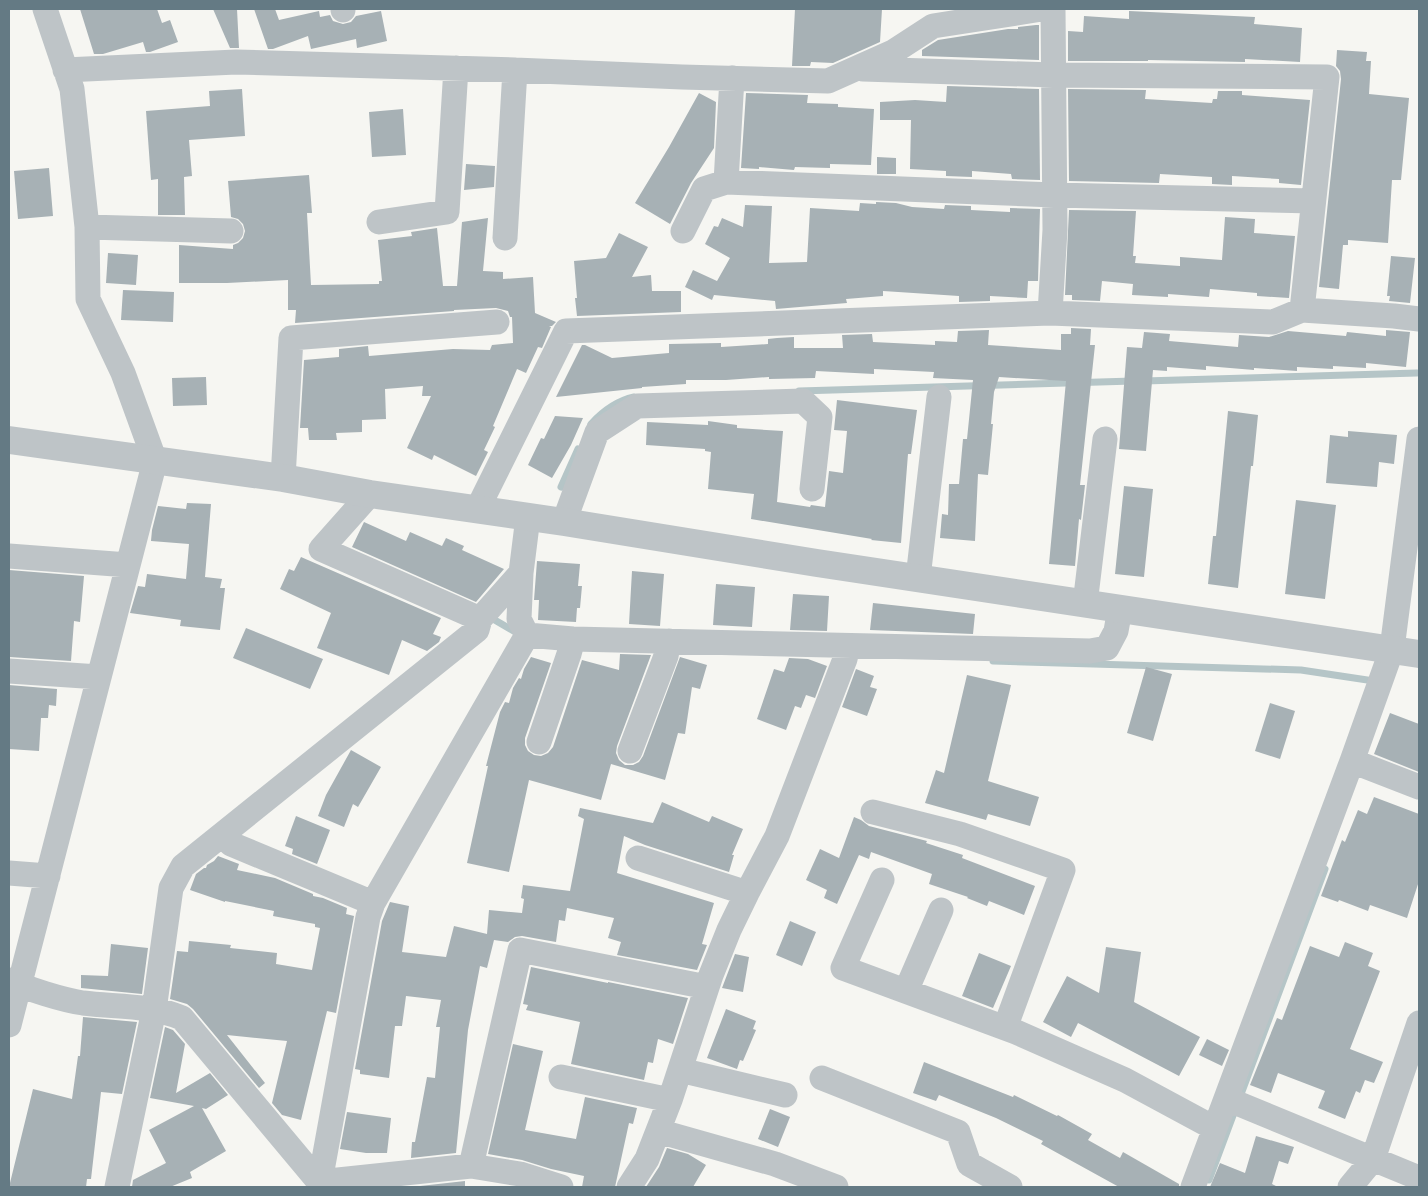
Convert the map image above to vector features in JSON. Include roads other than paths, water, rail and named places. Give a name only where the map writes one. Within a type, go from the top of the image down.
[{"type":"street","points":[[9,1025],[14,983],[48,876],[155,461],[123,373],[88,299],[87,227],[72,89],[45,9]]},
{"type":"street","points":[[66,70],[236,62],[828,81],[893,52],[933,26],[1042,9]]},
{"type":"street","points":[[1050,313],[1055,230],[1053,9]]},
{"type":"street","points":[[378,222],[447,212],[456,68]]},
{"type":"street","points":[[855,69],[1053,75],[1327,77],[1302,310]]},
{"type":"street","points":[[505,238],[516,70]]},
{"type":"street","points":[[726,182],[732,78]]},
{"type":"street","points":[[683,231],[704,189],[726,182],[1054,195],[1313,201]]},
{"type":"street","points":[[87,227],[231,230]]},
{"type":"street","points":[[477,510],[566,331],[1050,313],[1273,322],[1302,310],[1419,319]]},
{"type":"street","points":[[283,478],[291,338],[497,322]]},
{"type":"street","points":[[918,578],[939,397]]},
{"type":"street","points":[[564,522],[597,432],[637,406],[803,401],[820,417],[812,489]]},
{"type":"street","points":[[1085,604],[1105,439]]},
{"type":"street","points":[[1192,1187],[1214,1128],[1234,1102],[1360,764],[1392,649],[1419,439]]},
{"type":"street","points":[[9,440],[283,478],[370,494],[564,522],[1085,604],[1419,654]]},
{"type":"street","points":[[370,494],[320,549],[480,619]]},
{"type":"street","points":[[528,517],[521,573],[519,619],[528,635],[571,646],[847,652],[1090,651],[1108,648],[1116,631],[1120,609]]},
{"type":"street","points":[[9,556],[128,564]]},
{"type":"street","points":[[117,1187],[160,1011],[171,888],[183,866],[477,630],[480,619],[521,573]]},
{"type":"street","points":[[319,1185],[368,917],[373,903],[528,635]]},
{"type":"street","points":[[539,742],[571,646]]},
{"type":"street","points":[[630,752],[668,648]]},
{"type":"street","points":[[629,1187],[646,1159],[658,1131],[707,987],[729,930],[747,892],[778,836],[847,652]]},
{"type":"street","points":[[9,671],[99,677]]},
{"type":"street","points":[[1360,764],[1419,787]]},
{"type":"street","points":[[873,812],[960,834],[1063,870],[1005,1028]]},
{"type":"street","points":[[231,844],[373,903]]},
{"type":"street","points":[[638,858],[747,892]]},
{"type":"street","points":[[9,873],[48,876]]},
{"type":"street","points":[[882,880],[843,968],[1005,1028],[1125,1080],[1214,1128]]},
{"type":"street","points":[[906,991],[941,910]]},
{"type":"street","points":[[471,1166],[520,950],[707,987]]},
{"type":"street","points":[[14,983],[80,1002],[160,1011],[182,1018],[319,1185]]},
{"type":"street","points":[[1350,1187],[1373,1159],[1419,1023]]},
{"type":"street","points":[[680,1070],[785,1095]]},
{"type":"street","points":[[561,1077],[670,1100]]},
{"type":"street","points":[[822,1078],[958,1132],[969,1164],[1010,1187]]},
{"type":"street","points":[[1234,1102],[1419,1178]]},
{"type":"street","points":[[658,1131],[775,1164],[836,1187]]},
{"type":"street","points":[[319,1185],[471,1166],[520,1174],[561,1187]]},
{"type":"waterway","points":[[1144,381],[1417,373]]},
{"type":"waterway","points":[[799,391],[1133,381]]},
{"type":"waterway","points":[[591,424],[610,407],[634,397]]},
{"type":"waterway","points":[[561,487],[578,449]]},
{"type":"waterway","points":[[493,619],[517,633]]},
{"type":"waterway","points":[[993,661],[1301,670],[1374,681]]},
{"type":"waterway","points":[[1209,1180],[1325,869]]}]
